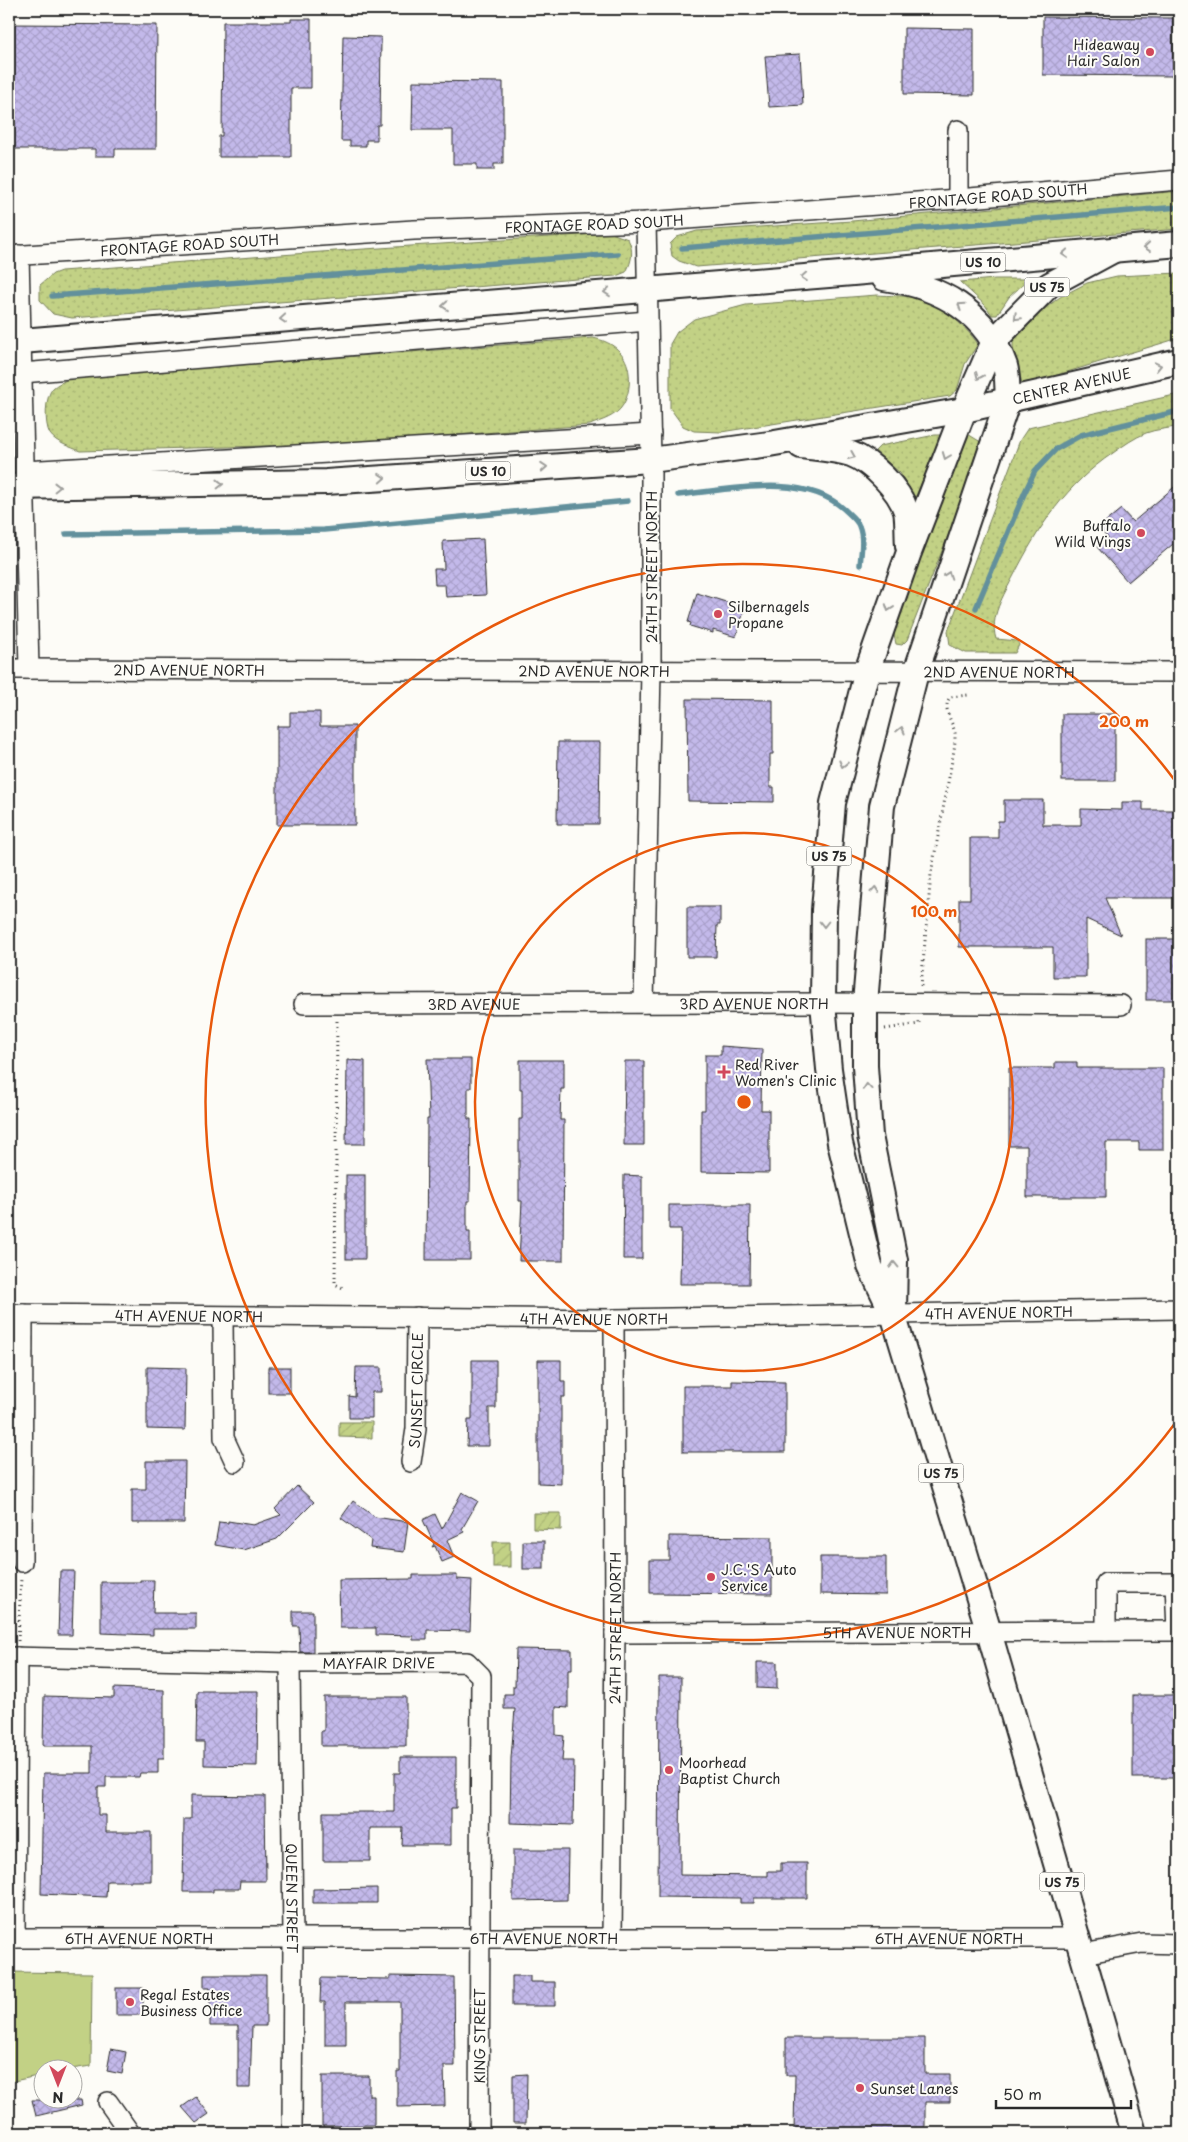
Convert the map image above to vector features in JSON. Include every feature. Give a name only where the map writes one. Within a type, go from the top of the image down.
[{"type":"main road","name":"US 10","points":[[15,341],[853,273],[1179,244]]},
{"type":"main road","name":"US 75","points":[[1114,250],[1049,285],[994,341],[964,410],[908,555],[867,671],[833,803],[824,910],[823,1002],[829,1069],[840,1143],[870,1266],[894,1314],[989,1632],[1134,2133]]},
{"type":"main road","points":[[853,273],[904,281],[944,295],[974,314],[994,341],[1006,367],[1008,400]]},
{"type":"main road","name":"CENTER AVENUE","points":[[964,410],[1179,361]]},
{"type":"main road","name":"US 75","points":[[894,1314],[895,1260],[870,1136],[865,1066],[864,1003],[882,806],[916,672],[1008,400]]},
{"type":"main road","name":"US 10","points":[[19,482],[326,482],[651,460],[769,444],[964,410]]},
{"type":"main road","points":[[769,444],[821,448],[852,454],[879,472],[894,486],[906,511],[908,555]]},
{"type":"street","points":[[958,130],[958,199]]},
{"type":"street","name":"FRONTAGE ROAD SOUTH","points":[[14,255],[404,230],[646,222],[958,199],[1179,180]]},
{"type":"street","name":"24TH STREET NORTH","points":[[644,1002],[651,671],[651,434],[646,222]]},
{"type":"street","points":[[14,255],[15,341],[22,373],[19,482],[29,669]]},
{"type":"street","points":[[22,373],[648,321]]},
{"type":"street","points":[[19,482],[651,434]]},
{"type":"street","name":"2ND AVENUE NORTH","points":[[9,669],[1179,672]]},
{"type":"street","name":"3RD AVENUE NORTH","points":[[644,1002],[1121,1005]]},
{"type":"street","name":"3RD AVENUE","points":[[304,1004],[644,1002]]},
{"type":"street","name":"4TH AVENUE NORTH","points":[[16,1314],[614,1319],[1179,1309]]},
{"type":"street","points":[[16,1314],[22,1562]]},
{"type":"street","points":[[223,1317],[224,1438],[235,1462]]},
{"type":"street","name":"SUNSET CIRCLE","points":[[411,1462],[416,1429],[417,1317]]},
{"type":"street","name":"24TH STREET NORTH","points":[[612,1938],[615,1633],[614,1319]]},
{"type":"street","points":[[1106,1631],[1106,1583],[1175,1583],[1178,1631]]},
{"type":"street","name":"5TH AVENUE NORTH","points":[[615,1633],[1178,1631]]},
{"type":"street","points":[[12,1938],[13,1657]]},
{"type":"street","name":"MAYFAIR DRIVE","points":[[13,1657],[290,1663],[467,1662],[481,1676],[480,1938]]},
{"type":"street","name":"QUEEN STREET","points":[[290,1663],[294,1938],[292,2133]]},
{"type":"street","name":"6TH AVENUE NORTH","points":[[12,1938],[612,1938],[1081,1946],[1142,1943],[1179,1944]]},
{"type":"street","name":"KING STREET","points":[[479,2133],[480,1938]]},
{"type":"street","points":[[108,2102],[130,2133]]},
{"type":"path","points":[[892,1028],[919,1024],[918,1003],[924,962],[931,874],[954,750],[955,734],[947,709],[947,702],[950,697],[968,695]]},
{"type":"path","points":[[337,1005],[335,1284],[343,1288]]},
{"type":"path","points":[[13,1657],[22,1562]]},
{"type":"green space","points":[[1179,191],[1179,229],[696,267],[679,261],[672,256],[670,244],[677,237],[697,231],[852,221]]},
{"type":"green space","points":[[611,233],[628,239],[632,252],[630,264],[626,272],[616,276],[72,318],[53,314],[40,300],[40,285],[53,274],[61,271]]},
{"type":"green space","points":[[1179,273],[1179,338],[1044,379],[1022,383],[1013,349],[1013,341],[1032,318],[1060,297],[1087,283],[1117,276]]},
{"type":"green space","points":[[1029,279],[1009,297],[997,315],[992,315],[985,305],[960,282]]},
{"type":"green space","points":[[877,295],[911,297],[934,305],[959,322],[978,344],[965,364],[957,390],[950,396],[721,432],[694,431],[683,426],[670,408],[670,344],[677,332],[694,319],[746,305]]},
{"type":"green space","points":[[593,338],[608,343],[624,357],[629,371],[629,385],[626,399],[620,409],[608,418],[590,425],[337,444],[80,451],[56,440],[50,434],[47,424],[46,410],[50,392],[53,388],[70,378]]},
{"type":"green space","points":[[1179,394],[1179,426],[1146,433],[1125,444],[1096,465],[1055,508],[1033,540],[1002,598],[994,623],[996,639],[1018,641],[1019,645],[1015,653],[966,653],[950,645],[948,631],[1020,440],[1028,428]]},
{"type":"green space","points":[[966,433],[984,444],[907,640],[902,645],[896,644],[894,635],[897,620]]},
{"type":"green space","points":[[942,435],[915,498],[900,473],[875,451],[880,446]]},
{"type":"green space","points":[[339,1422],[372,1422],[372,1438],[339,1437]]},
{"type":"green space","points":[[533,1513],[561,1513],[561,1530],[533,1529]]},
{"type":"green space","points":[[493,1542],[510,1542],[510,1567],[493,1567]]},
{"type":"green space","points":[[9,1972],[92,1973],[91,2066],[82,2067],[82,2060],[32,2060],[32,2077],[9,2082]]},
{"type":"building","points":[[1043,17],[1173,18],[1173,76],[1043,75]]},
{"type":"building","points":[[291,19],[311,19],[311,88],[291,88],[291,157],[219,157],[219,136],[222,136],[223,22],[291,22]]},
{"type":"building","points":[[9,24],[157,25],[156,149],[115,149],[115,156],[95,156],[95,149],[9,149]]},
{"type":"building","points":[[904,28],[974,29],[974,95],[904,94]]},
{"type":"building","points":[[343,36],[381,37],[380,125],[377,125],[377,140],[366,140],[366,146],[350,146],[350,141],[341,141]]},
{"type":"building","points":[[800,54],[803,105],[769,107],[765,56]]},
{"type":"building","points":[[413,81],[503,82],[503,164],[494,164],[494,170],[477,170],[477,164],[453,164],[453,130],[412,130]]},
{"type":"building","name":"Buffalo Wild Wings","points":[[1179,483],[1179,539],[1128,582],[1097,547],[1108,538],[1099,527],[1121,509],[1133,522]]},
{"type":"building","points":[[483,539],[486,595],[446,597],[445,585],[435,585],[434,569],[444,569],[443,541]]},
{"type":"building","points":[[697,593],[745,608],[736,637],[690,626],[691,623],[688,622]]},
{"type":"building","points":[[687,699],[773,700],[773,754],[770,754],[770,787],[774,787],[774,802],[688,801]]},
{"type":"building","points":[[290,712],[320,712],[320,726],[355,726],[355,825],[277,825],[277,726],[290,726]]},
{"type":"building","points":[[1062,714],[1115,714],[1115,781],[1062,781]]},
{"type":"building","points":[[558,742],[600,742],[599,824],[557,824]]},
{"type":"building","points":[[1004,800],[1043,800],[1043,825],[1081,825],[1081,809],[1122,810],[1122,802],[1143,802],[1143,810],[1179,810],[1179,898],[1105,898],[1121,935],[1086,919],[1086,977],[1053,977],[1053,947],[959,947],[959,899],[970,899],[970,838],[998,838],[998,821],[1004,821]]},
{"type":"building","points":[[687,907],[720,907],[720,925],[717,925],[716,957],[687,957]]},
{"type":"building","points":[[1146,939],[1179,939],[1179,1000],[1146,1000]]},
{"type":"building","points":[[721,1046],[762,1049],[761,1110],[769,1110],[769,1173],[701,1172],[701,1110],[705,1110],[705,1055],[721,1055]]},
{"type":"building","points":[[427,1059],[471,1059],[471,1088],[468,1088],[468,1119],[471,1119],[470,1201],[467,1201],[467,1232],[470,1232],[470,1260],[426,1260],[427,1119],[429,1119]]},
{"type":"building","points":[[347,1060],[365,1061],[365,1144],[346,1144]]},
{"type":"building","points":[[520,1060],[564,1060],[564,1089],[561,1089],[560,1120],[564,1120],[563,1261],[519,1261],[522,1201],[519,1201],[519,1119],[522,1119]]},
{"type":"building","points":[[625,1061],[644,1061],[644,1145],[624,1145]]},
{"type":"building","points":[[1055,1062],[1077,1062],[1077,1068],[1163,1068],[1163,1150],[1139,1150],[1139,1142],[1106,1142],[1106,1197],[1027,1197],[1027,1146],[1009,1146],[1009,1068],[1055,1068]]},
{"type":"building","points":[[346,1175],[365,1175],[365,1259],[346,1259]]},
{"type":"building","points":[[624,1175],[642,1176],[642,1259],[623,1259]]},
{"type":"building","points":[[669,1205],[750,1205],[749,1284],[680,1284],[681,1229],[669,1229]]},
{"type":"building","points":[[472,1360],[496,1360],[496,1408],[489,1408],[489,1446],[467,1446],[468,1420],[472,1420]]},
{"type":"building","points":[[538,1360],[561,1360],[561,1381],[565,1381],[565,1397],[561,1397],[561,1484],[538,1483]]},
{"type":"building","points":[[147,1367],[186,1368],[185,1430],[147,1429]]},
{"type":"building","points":[[268,1367],[290,1367],[290,1393],[268,1393]]},
{"type":"building","points":[[356,1367],[381,1367],[381,1392],[372,1392],[372,1418],[349,1418],[349,1396],[355,1397]]},
{"type":"building","points":[[732,1381],[785,1382],[785,1452],[683,1452],[683,1386],[732,1386]]},
{"type":"building","points":[[146,1461],[185,1461],[184,1523],[132,1523],[132,1489],[146,1489]]},
{"type":"building","points":[[297,1486],[314,1502],[277,1539],[244,1550],[215,1545],[219,1522],[228,1523],[228,1521],[253,1525],[281,1515],[275,1509]]},
{"type":"building","points":[[462,1492],[478,1501],[462,1529],[464,1532],[447,1540],[454,1557],[442,1562],[435,1546],[432,1547],[434,1544],[423,1520],[435,1514],[442,1529]]},
{"type":"building","points":[[353,1501],[375,1517],[408,1522],[404,1552],[370,1548],[371,1540],[341,1518]]},
{"type":"building","name":"J.C.'S Auto Service","points":[[669,1536],[772,1537],[772,1594],[650,1593],[650,1560],[669,1560]]},
{"type":"building","points":[[523,1541],[544,1541],[544,1569],[523,1569]]},
{"type":"building","points":[[820,1557],[886,1557],[886,1595],[820,1594]]},
{"type":"building","points":[[60,1571],[74,1571],[72,1635],[58,1635]]},
{"type":"building","points":[[413,1575],[457,1575],[457,1579],[472,1580],[470,1631],[427,1630],[427,1640],[413,1640],[413,1636],[376,1635],[376,1628],[340,1628],[339,1580],[413,1579]]},
{"type":"building","points":[[140,1580],[154,1580],[153,1613],[196,1613],[196,1629],[153,1629],[153,1635],[101,1633],[101,1582],[140,1582]]},
{"type":"building","points":[[293,1611],[313,1611],[313,1652],[300,1652],[299,1626],[293,1626]]},
{"type":"building","points":[[516,1649],[572,1650],[572,1670],[568,1670],[568,1708],[556,1707],[556,1735],[564,1736],[562,1761],[574,1761],[573,1825],[510,1823],[511,1758],[515,1709],[504,1709],[504,1694],[513,1694]]},
{"type":"building","points":[[757,1662],[777,1662],[777,1689],[757,1688]]},
{"type":"building","name":"Moorhead Baptist Church","points":[[659,1677],[681,1677],[680,1875],[768,1876],[768,1871],[781,1871],[781,1863],[807,1863],[807,1898],[754,1898],[754,1903],[740,1903],[740,1898],[658,1897]]},
{"type":"building","points":[[114,1688],[164,1690],[164,1758],[158,1758],[158,1773],[140,1773],[139,1777],[106,1777],[106,1787],[98,1787],[98,1815],[106,1815],[106,1832],[151,1832],[151,1881],[107,1881],[106,1897],[41,1894],[43,1773],[92,1773],[92,1746],[43,1746],[44,1696],[114,1698]]},
{"type":"building","points":[[197,1691],[258,1691],[257,1766],[204,1765],[204,1742],[196,1742]]},
{"type":"building","points":[[1133,1695],[1179,1695],[1179,1778],[1133,1778]]},
{"type":"building","points":[[324,1697],[406,1697],[406,1746],[321,1746],[321,1731],[324,1731]]},
{"type":"building","points":[[400,1757],[456,1757],[456,1808],[451,1808],[451,1845],[402,1845],[403,1828],[370,1828],[370,1861],[323,1861],[323,1812],[394,1812],[394,1773],[400,1773]]},
{"type":"building","points":[[191,1795],[265,1796],[266,1881],[240,1881],[239,1889],[213,1889],[213,1892],[183,1892],[184,1819],[191,1819]]},
{"type":"building","points":[[513,1850],[568,1850],[567,1900],[513,1901]]},
{"type":"building","points":[[377,1888],[377,1903],[313,1903],[313,1889]]},
{"type":"building","points":[[204,1975],[266,1975],[266,2026],[252,2026],[250,2088],[238,2088],[238,2026],[210,2026],[210,1988],[204,1988]]},
{"type":"building","points":[[390,1976],[454,1977],[455,2066],[444,2066],[445,2106],[397,2107],[397,2071],[400,2071],[400,2002],[346,2002],[346,2045],[325,2045],[325,2002],[320,2002],[321,1978],[390,1979]]},
{"type":"building","points":[[512,1976],[530,1976],[530,1982],[555,1982],[555,2006],[512,2006]]},
{"type":"building","name":"Regal Estates Business Office","points":[[116,1988],[143,1988],[143,2015],[116,2015]]},
{"type":"building","name":"Sunset Lanes","points":[[786,2038],[925,2038],[925,2074],[950,2074],[950,2102],[925,2102],[925,2133],[794,2133],[795,2075],[786,2075]]},
{"type":"building","points":[[111,2049],[126,2052],[122,2074],[107,2071]]},
{"type":"building","points":[[527,2074],[526,2123],[513,2123],[513,2075]]},
{"type":"building","points":[[322,2076],[369,2076],[369,2096],[374,2096],[374,2125],[322,2126]]},
{"type":"building","points":[[196,2097],[209,2114],[196,2123],[182,2107]]},
{"type":"building","points":[[34,2110],[61,2110],[36,2116]]},
{"type":"waterway","points":[[682,248],[1179,207]]},
{"type":"waterway","points":[[52,296],[618,254]]},
{"type":"waterway","points":[[976,608],[1035,471],[1056,449],[1081,435],[1179,411]]},
{"type":"waterway","points":[[678,495],[765,486],[808,490],[827,498],[855,519],[861,531],[862,540],[860,565]]},
{"type":"waterway","points":[[66,534],[324,530],[628,501]]},
{"type":"place","name":"Hideaway Hair Salon","points":[[1150,52]]},
{"type":"place","name":"Buffalo Wild Wings","points":[[1141,533]]},
{"type":"place","name":"Silbernagels Propane","points":[[718,614]]},
{"type":"place","name":"Red River Women's Clinic","points":[[724,1072]]},
{"type":"place","name":"J.C.'S Auto Service","points":[[711,1577]]},
{"type":"place","name":"Moorhead Baptist Church","points":[[669,1770]]},
{"type":"place","name":"Regal Estates Business Office","points":[[130,2002]]},
{"type":"place","name":"Sunset Lanes","points":[[860,2088]]}]
